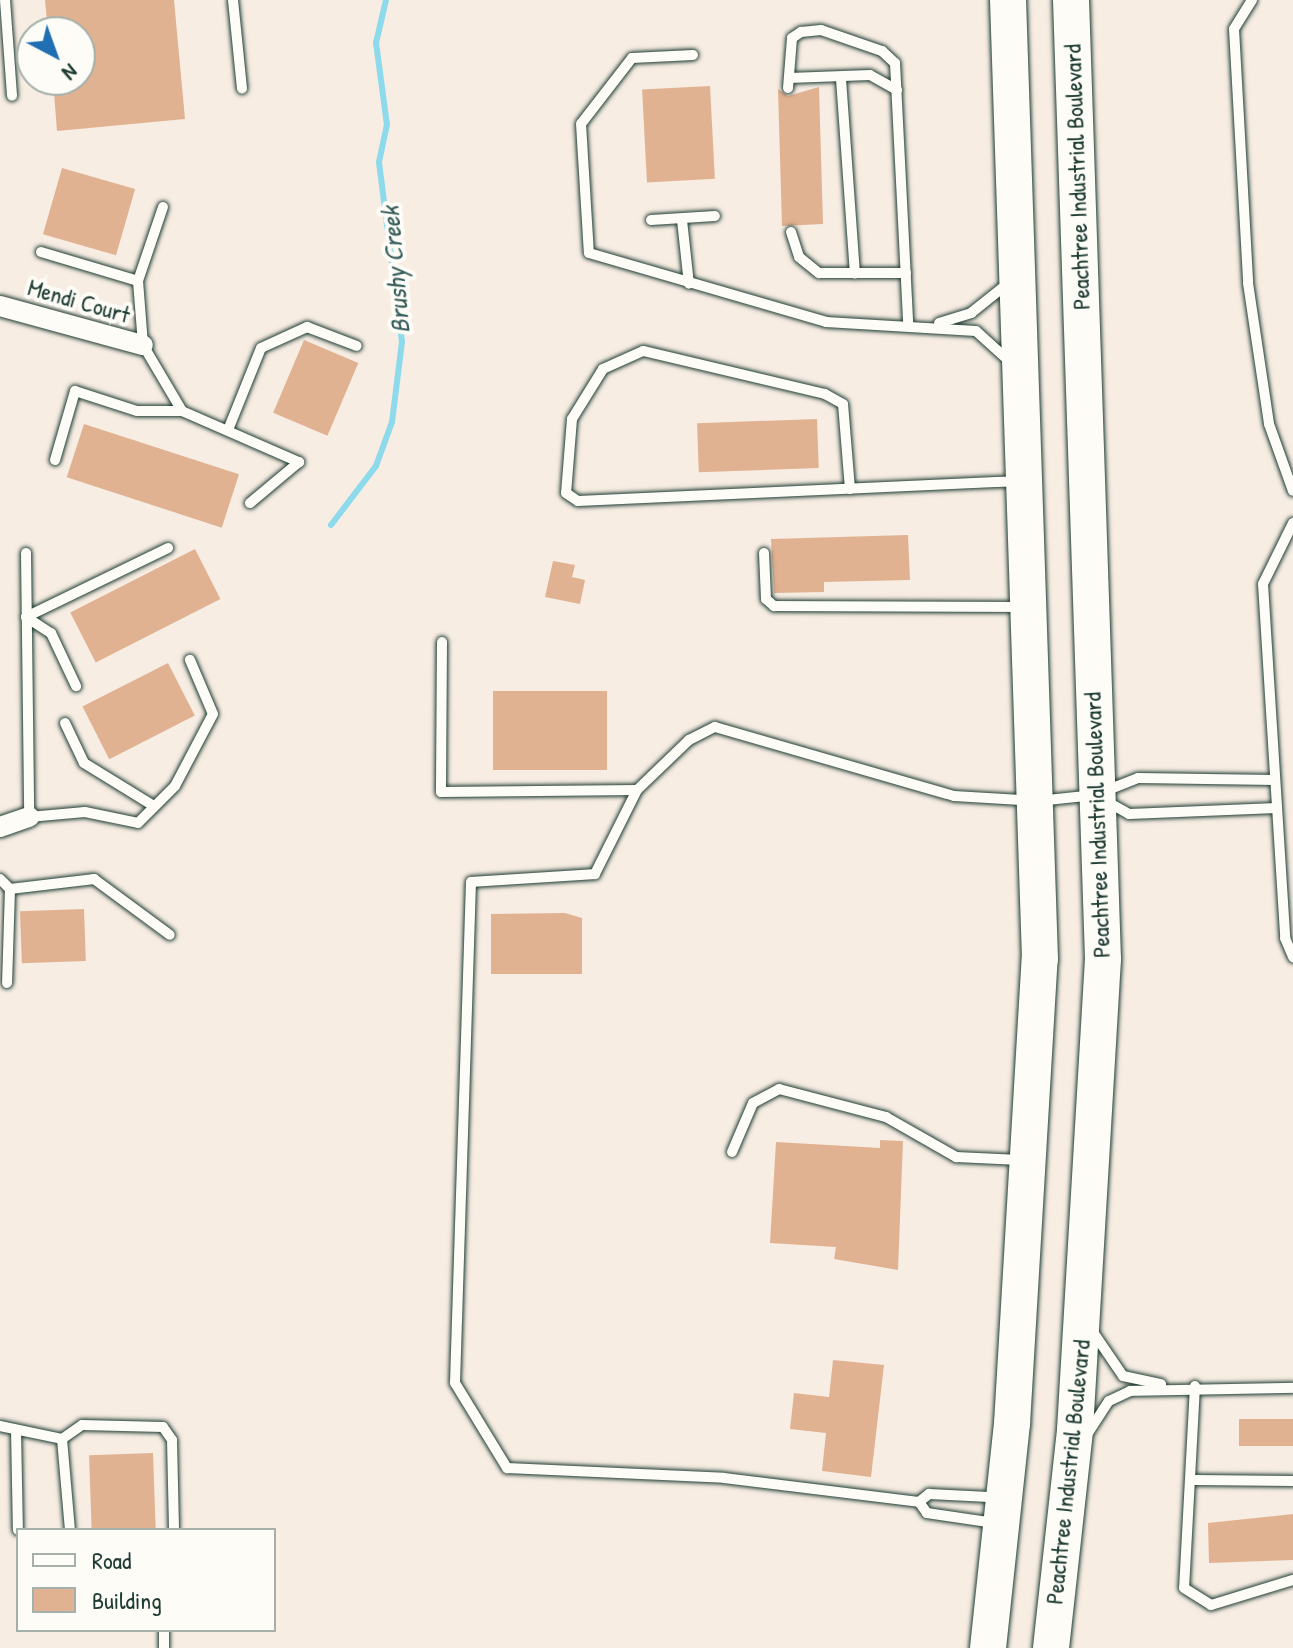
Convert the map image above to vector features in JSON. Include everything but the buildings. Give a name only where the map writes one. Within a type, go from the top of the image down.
[{"type":"highway","points":[[988,1648],[1003,1512],[1030,1161],[1038,801],[1008,0]]},
{"type":"highway","name":"Peachtree Industrial Boulevard","points":[[1051,1648],[1071,1467],[1083,1311],[1103,959],[1095,795],[1071,0]]},
{"type":"street","name":"Mendi Court","points":[[0,306],[143,345]]},
{"type":"street","points":[[0,827],[29,817]]},
{"type":"lane","points":[[5,0],[12,96]]},
{"type":"lane","points":[[233,0],[242,89]]},
{"type":"lane","points":[[1252,0],[1234,29],[1248,283],[1269,424],[1293,491]]},
{"type":"lane","points":[[897,90],[870,75],[788,83],[792,38],[821,30],[882,51],[895,63],[897,90],[908,324]]},
{"type":"lane","points":[[693,55],[632,58],[581,124],[589,253],[826,322],[937,324],[976,331],[1004,352],[1021,382]]},
{"type":"lane","points":[[841,79],[855,273]]},
{"type":"lane","points":[[163,207],[138,281],[143,345],[182,411]]},
{"type":"lane","points":[[651,220],[715,216]]},
{"type":"lane","points":[[682,220],[689,284]]},
{"type":"lane","points":[[791,232],[807,267],[855,273],[906,273]]},
{"type":"lane","points":[[937,324],[1003,293],[1017,251]]},
{"type":"lane","points":[[41,252],[138,281]]},
{"type":"lane","points":[[228,430],[261,348],[307,327],[357,346]]},
{"type":"lane","points":[[850,489],[843,404],[825,394],[643,351],[603,369],[572,419],[566,493],[578,501],[850,489],[1026,481]]},
{"type":"lane","points":[[55,460],[75,391],[137,411],[182,411],[299,462],[250,503]]},
{"type":"lane","points":[[1293,523],[1263,584],[1285,938],[1293,957]]},
{"type":"lane","points":[[26,617],[168,548]]},
{"type":"lane","points":[[26,553],[29,817],[85,812],[138,823],[175,786],[213,714],[190,660]]},
{"type":"lane","points":[[764,553],[766,599],[774,606],[1030,607]]},
{"type":"lane","points":[[26,617],[51,633],[76,686]]},
{"type":"lane","points":[[442,642],[441,792],[637,790]]},
{"type":"lane","points":[[65,723],[84,763],[154,806]]},
{"type":"lane","points":[[919,1502],[927,1513],[988,1522],[1003,1512],[989,1497],[929,1494],[919,1502],[724,1478],[507,1468],[455,1383],[471,882],[595,874],[637,790],[689,740],[715,727],[954,796],[1038,801],[1095,795],[1138,778],[1275,780]]},
{"type":"lane","points":[[1095,795],[1129,814],[1277,808]]},
{"type":"lane","points":[[0,879],[10,889],[7,983]]},
{"type":"lane","points":[[10,889],[94,879],[170,935]]},
{"type":"lane","points":[[732,1152],[753,1103],[779,1089],[886,1117],[956,1157],[1030,1161]]},
{"type":"lane","points":[[1083,1311],[1123,1376],[1167,1385],[1293,1388]]},
{"type":"lane","points":[[1071,1467],[1109,1401],[1167,1385]]},
{"type":"lane","points":[[1195,1386],[1195,1480],[1182,1580],[1188,1595],[1211,1605],[1293,1580]]},
{"type":"lane","points":[[0,1426],[62,1439],[82,1425],[163,1427],[172,1440],[174,1528]]},
{"type":"lane","points":[[16,1430],[18,1528]]},
{"type":"lane","points":[[62,1439],[70,1528]]},
{"type":"lane","points":[[1195,1480],[1293,1481]]},
{"type":"waterway","name":"Brushy Creek","points":[[331,525],[376,466],[392,422],[402,342],[379,162],[387,125],[376,43],[386,0]]}]
